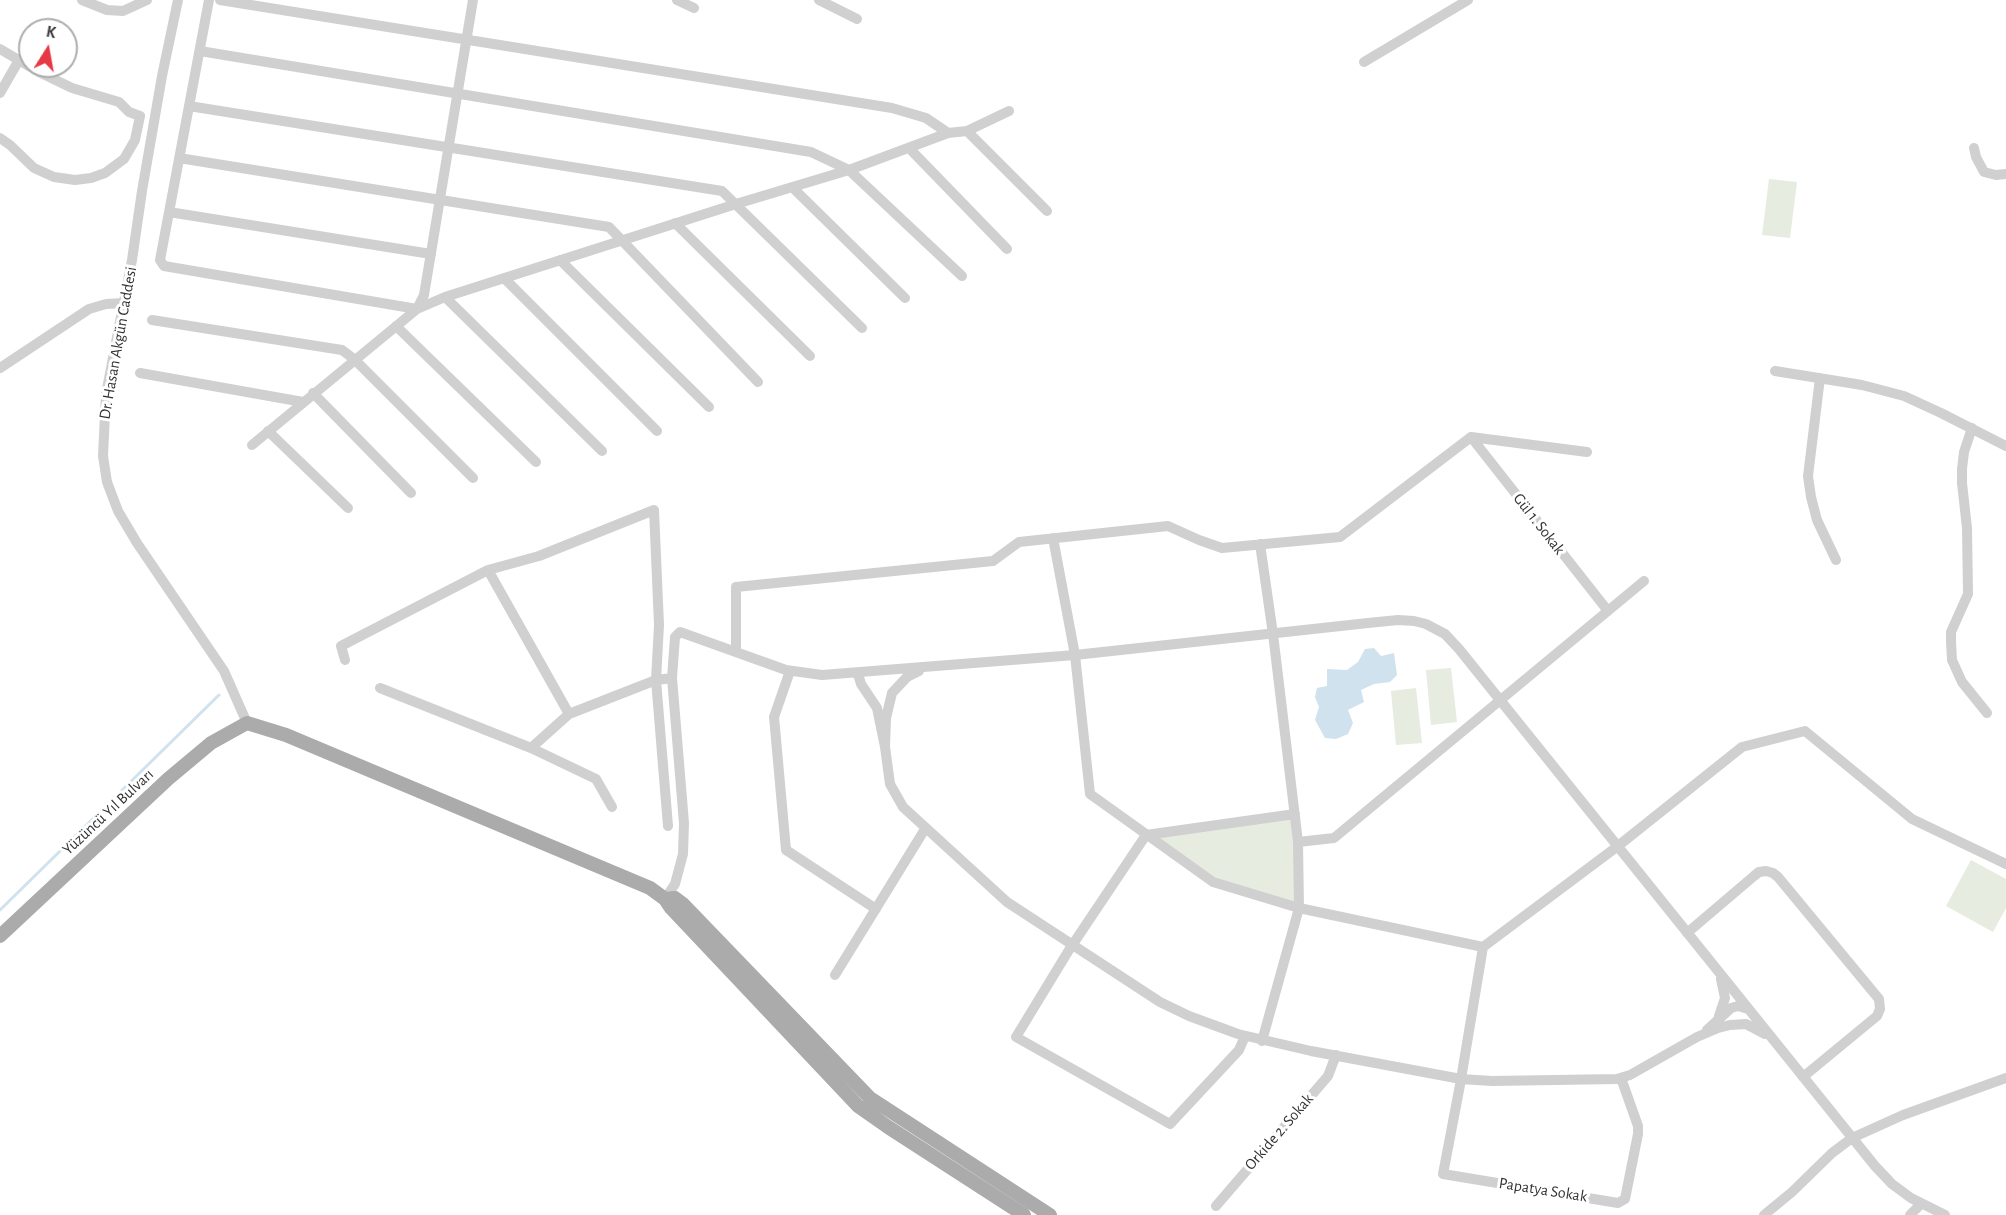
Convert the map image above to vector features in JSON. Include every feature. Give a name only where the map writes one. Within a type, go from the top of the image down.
[{"type":"main road","points":[[247,723],[286,735],[650,888],[665,898],[670,908],[858,1106],[1024,1215]]},
{"type":"main road","name":"Yüzüncü Yıl Bulvarı","points":[[0,936],[168,779],[211,743],[247,723]]},
{"type":"main road","points":[[665,898],[675,898],[683,904],[870,1098],[1050,1215]]},
{"type":"street","points":[[82,0],[107,10],[123,11],[147,0]]},
{"type":"street","name":"Dr. Hasan Akgün Caddesi","points":[[178,0],[158,99],[132,260],[106,394],[103,456],[107,482],[118,511],[137,543],[224,671],[247,723]]},
{"type":"street","points":[[209,0],[160,260],[164,266],[417,309]]},
{"type":"street","points":[[220,0],[892,108],[926,118],[948,134]]},
{"type":"street","points":[[417,309],[424,295],[473,0]]},
{"type":"street","points":[[677,0],[694,8]]},
{"type":"street","points":[[819,0],[857,19]]},
{"type":"street","points":[[1364,62],[1468,0]]},
{"type":"street","points":[[0,49],[18,59]]},
{"type":"street","points":[[200,51],[811,152],[849,170],[962,276]]},
{"type":"street","points":[[0,93],[18,62]]},
{"type":"street","points":[[0,138],[34,168],[54,177],[75,180],[105,173],[124,159],[135,140],[140,116],[129,112],[118,102],[72,88],[53,78]]},
{"type":"street","points":[[189,106],[722,191],[862,328]]},
{"type":"street","points":[[252,445],[417,309],[445,297],[621,240],[849,170],[948,134],[967,130],[1009,111]]},
{"type":"street","points":[[967,130],[1047,211]]},
{"type":"street","points":[[909,148],[1006,249]]},
{"type":"street","points":[[1974,148],[1984,172],[1996,175],[2006,174]]},
{"type":"street","points":[[179,158],[609,227],[758,382]]},
{"type":"street","points":[[792,187],[904,298]]},
{"type":"street","points":[[169,212],[431,255]]},
{"type":"street","points":[[675,223],[810,356]]},
{"type":"street","points":[[560,260],[709,407]]},
{"type":"street","points":[[504,278],[657,431]]},
{"type":"street","points":[[445,297],[602,452]]},
{"type":"street","points":[[0,368],[90,309],[106,304],[124,303]]},
{"type":"street","points":[[152,320],[342,350],[354,359],[473,478]]},
{"type":"street","points":[[396,326],[536,462]]},
{"type":"street","points":[[1775,371],[1862,385],[1904,396],[2006,446]]},
{"type":"street","points":[[140,373],[303,402]]},
{"type":"street","points":[[1820,378],[1808,476],[1817,520],[1836,560]]},
{"type":"street","points":[[313,393],[411,493]]},
{"type":"street","points":[[1972,428],[1964,452],[1962,469],[1967,528],[1968,594],[1951,632],[1951,641],[1952,660],[1962,682],[1987,713]]},
{"type":"street","points":[[268,431],[348,508]]},
{"type":"street","points":[[736,651],[736,587],[993,561],[1019,542],[1168,526],[1222,548],[1340,537],[1471,437],[1587,452]]},
{"type":"street","name":"Gül 1. Sokak","points":[[1471,437],[1608,610]]},
{"type":"street","points":[[345,660],[340,646],[488,570],[539,556],[654,510],[659,625],[656,680],[668,826]]},
{"type":"street","points":[[1053,538],[1074,656],[1090,795],[1213,882],[1299,908],[1483,947]]},
{"type":"street","points":[[1260,544],[1298,842],[1299,908],[1262,1041]]},
{"type":"street","points":[[488,570],[569,714]]},
{"type":"street","points":[[1298,842],[1334,838],[1644,581]]},
{"type":"street","points":[[665,898],[675,884],[683,854],[684,823],[672,678],[675,637],[680,632],[790,671],[822,675],[873,673],[1074,656],[1398,620],[1414,621],[1426,624],[1444,634],[1459,649],[1852,1138],[1892,1184],[1921,1204],[1945,1215]]},
{"type":"street","points":[[890,699],[896,687],[925,668]]},
{"type":"street","points":[[790,671],[774,717],[786,850],[876,909]]},
{"type":"street","points":[[873,673],[890,682],[885,747]]},
{"type":"street","points":[[858,674],[861,684],[877,708],[889,778],[895,795],[903,807],[1007,902],[1160,1002],[1199,1020],[1262,1041],[1472,1081],[1621,1078],[1697,1037],[1738,1023],[1753,1027],[1773,1039]]},
{"type":"street","points":[[531,748],[569,714],[656,680],[672,678]]},
{"type":"street","points":[[380,688],[531,748],[596,779],[612,807]]},
{"type":"street","points":[[1461,1079],[1483,947],[1618,846],[1742,747],[1805,731],[1912,819],[2006,864]]},
{"type":"street","points":[[1245,1036],[1239,1050],[1170,1124],[1016,1037],[1072,946],[1146,835],[1294,814]]},
{"type":"street","points":[[836,975],[926,828]]},
{"type":"street","points":[[1687,933],[1759,872],[1773,873],[1879,999],[1880,1009],[1877,1016],[1803,1077]]},
{"type":"street","points":[[1716,1021],[1725,998],[1723,983],[1718,971]]},
{"type":"street","points":[[1697,1037],[1735,1006],[1749,1010]]},
{"type":"street","name":"Orkide 2. Sokak","points":[[1216,1206],[1328,1076],[1336,1055]]},
{"type":"street","name":"Papatya Sokak","points":[[1461,1079],[1443,1174],[1618,1203],[1625,1199],[1638,1134],[1638,1126],[1621,1078]]},
{"type":"street","points":[[1764,1215],[1792,1192],[1832,1153],[1852,1138],[1903,1115],[2006,1078]]},
{"type":"street","points":[[1910,1215],[1921,1204]]},
{"type":"shaded area","points":[[1769,179],[1797,182],[1790,238],[1762,235]]},
{"type":"shaded area","points":[[1451,668],[1457,722],[1431,725],[1426,670]]},
{"type":"shaded area","points":[[1416,688],[1422,743],[1396,745],[1391,691]]},
{"type":"shaded area","points":[[1295,814],[1299,908],[1213,882],[1146,835]]},
{"type":"shaded area","points":[[1971,860],[2006,879],[2006,908],[1993,932],[1946,906]]},
{"type":"water","points":[[1374,648],[1381,656],[1394,653],[1397,675],[1390,682],[1374,684],[1361,690],[1364,702],[1348,710],[1353,723],[1348,734],[1336,739],[1325,738],[1315,720],[1319,707],[1315,697],[1317,688],[1327,686],[1327,669],[1347,670],[1358,662],[1365,649]]},
{"type":"waterway","points":[[0,910],[219,695]]}]
